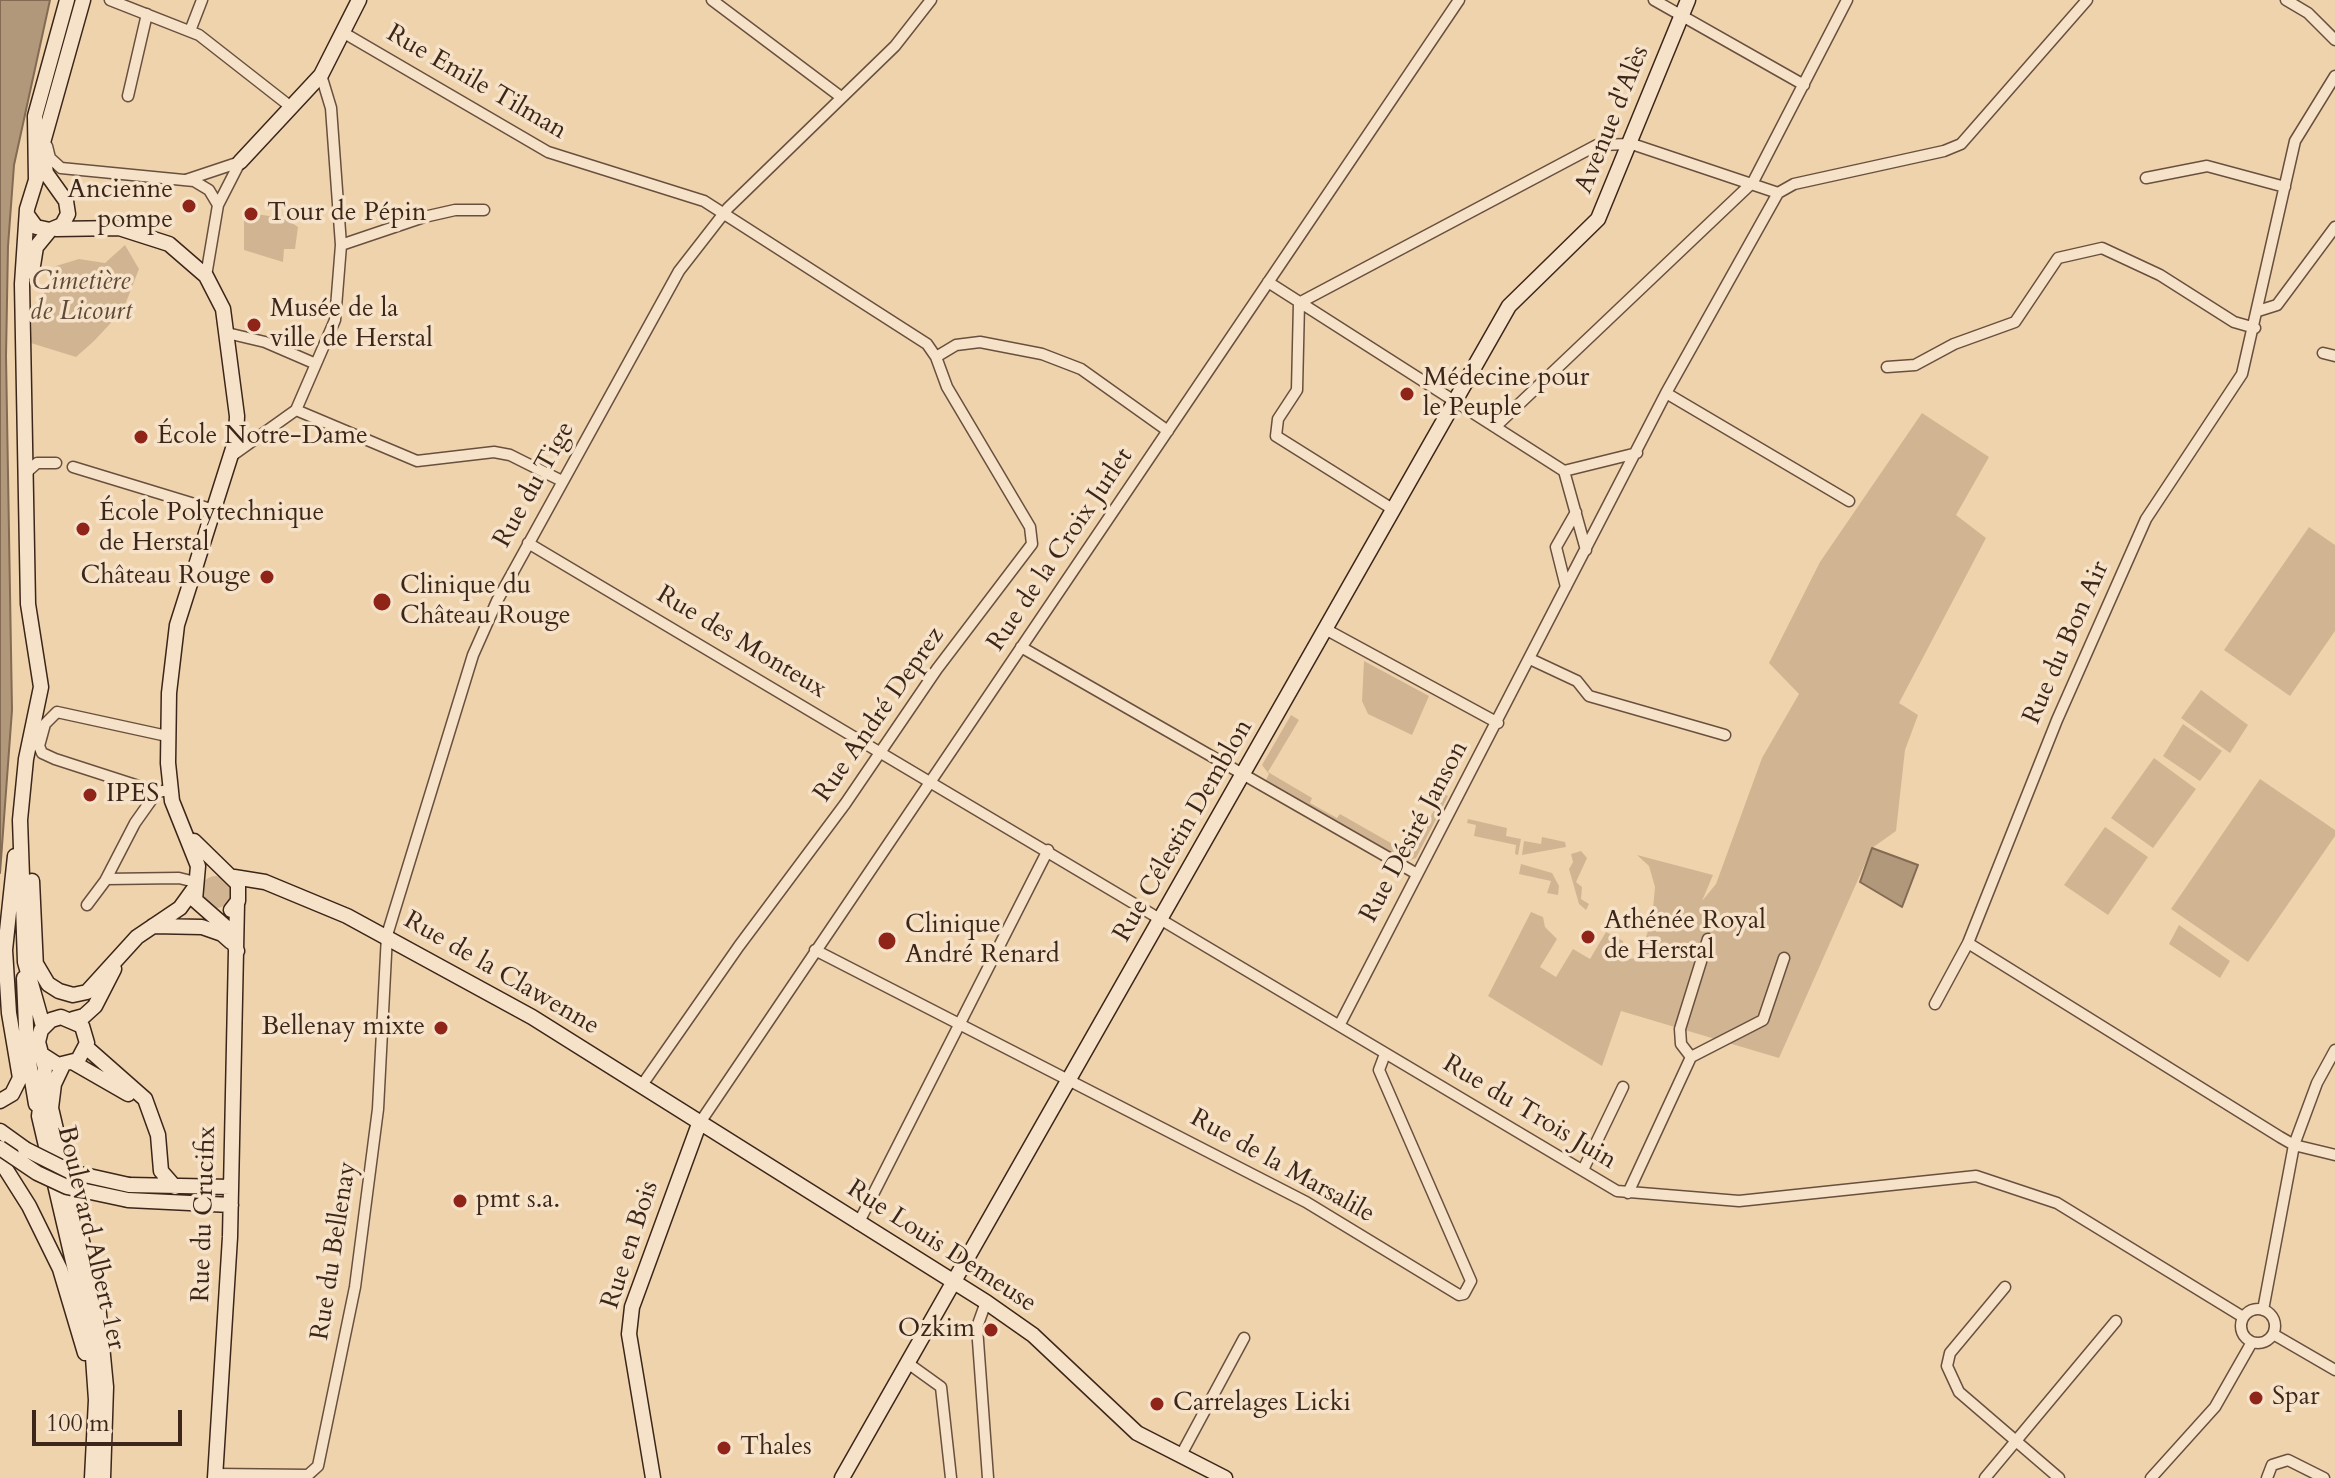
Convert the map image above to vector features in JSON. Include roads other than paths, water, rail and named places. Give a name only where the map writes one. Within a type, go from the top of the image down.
[{"type":"street","points":[[60,194],[46,173],[42,154],[52,104],[83,0]]},
{"type":"street","points":[[110,0],[190,31],[225,53],[291,107]]},
{"type":"street","points":[[190,31],[202,0]]},
{"type":"street","points":[[206,276],[218,205],[235,178],[240,162],[321,75],[359,0]]},
{"type":"street","points":[[712,0],[841,97]]},
{"type":"street","name":"Rue du Tige","points":[[387,935],[473,655],[528,543],[679,271],[723,214],[895,46],[931,0]]},
{"type":"street","name":"Rue de la Croix Jurlet","points":[[699,1124],[1459,0]]},
{"type":"street","points":[[1654,0],[1804,85]]},
{"type":"street","name":"Avenue d'Alès","points":[[1456,403],[1509,306],[1598,219],[1632,144],[1688,0]]},
{"type":"street","points":[[1495,427],[1753,182],[1847,0]]},
{"type":"street","points":[[1299,303],[1597,145],[1632,144],[1753,182],[1778,193],[1794,184],[1944,151],[1961,144],[2087,0]]},
{"type":"street","points":[[2286,0],[2308,13],[2335,40]]},
{"type":"street","name":"Boulevard Albert 1er","points":[[68,2],[35,116],[36,180],[28,216],[19,469],[25,521],[29,618],[41,687],[26,759],[22,814],[34,900],[30,962],[43,1026],[38,1042],[44,1056],[39,1116],[95,1362],[92,1478]]},
{"type":"street","points":[[128,96],[147,14]]},
{"type":"street","name":"Rue Emile Tilman","points":[[344,33],[548,152],[685,194],[723,214],[927,344],[936,357]]},
{"type":"street","points":[[233,455],[296,410],[335,320],[341,245],[331,108],[321,75]]},
{"type":"street","name":"Rue du Bon Air","points":[[1935,1004],[1968,943],[2057,720],[2146,519],[2236,386],[2255,328],[2295,141],[2335,76]]},
{"type":"street","points":[[52,104],[48,149],[61,168],[184,180],[203,185],[218,205]]},
{"type":"street","points":[[184,180],[240,162]]},
{"type":"street","points":[[2146,178],[2207,166],[2285,187]]},
{"type":"street","points":[[32,196],[45,190],[60,194]]},
{"type":"street","name":"Rue Désiré Janson","points":[[1340,1024],[1666,393],[1778,193]]},
{"type":"street","name":"Boulevard Albert 1er","points":[[23,308],[36,247],[68,214],[66,201],[60,194]]},
{"type":"street","points":[[341,245],[424,217],[455,210],[484,210]]},
{"type":"street","points":[[28,216],[36,227],[53,230],[119,228],[146,234],[175,247],[206,276],[220,302],[237,416],[233,455],[177,625],[163,791],[196,858],[198,906],[228,929],[237,951]]},
{"type":"street","points":[[2258,311],[2277,305],[2335,227]]},
{"type":"street","points":[[1887,367],[1915,365],[1954,344],[2015,322],[2058,258],[2102,248],[2160,275],[2234,322],[2255,328]]},
{"type":"street","points":[[1268,282],[1564,471],[1586,550]]},
{"type":"street","points":[[1299,303],[1297,390],[1278,419],[1276,436],[1394,510]]},
{"type":"street","points":[[227,333],[265,342],[316,364]]},
{"type":"street","points":[[936,357],[956,345],[980,342],[1042,354],[1081,369],[1168,431]]},
{"type":"street","points":[[2323,353],[2335,356]]},
{"type":"street","name":"Rue André Deprez","points":[[642,1085],[937,669],[1032,544],[1030,527],[947,387],[936,357]]},
{"type":"street","points":[[1666,393],[1849,501]]},
{"type":"street","name":"Boulevard Albert 1er","points":[[22,395],[27,472],[25,521]]},
{"type":"street","name":"Rue Célestin Demblon","points":[[842,1478],[1456,403]]},
{"type":"street","points":[[296,410],[417,461],[494,452],[510,455],[562,481]]},
{"type":"street","points":[[1564,471],[1637,453]]},
{"type":"street","points":[[27,472],[37,463],[56,463]]},
{"type":"street","points":[[73,467],[214,510]]},
{"type":"street","points":[[1566,587],[1556,547],[1576,512]]},
{"type":"street","name":"Rue des Monteux","points":[[528,543],[932,781]]},
{"type":"street","points":[[1327,630],[1498,723]]},
{"type":"street","points":[[1021,647],[1417,874]]},
{"type":"street","points":[[1530,659],[1577,681],[1589,696],[1725,735]]},
{"type":"street","points":[[163,791],[42,753],[41,734],[53,713],[68,713],[167,736]]},
{"type":"street","name":"Rue du Trois Juin","points":[[932,781],[1340,1024],[1385,1054],[1628,1193],[1739,1201],[1976,1176],[2057,1203],[2243,1317]]},
{"type":"street","points":[[87,905],[106,879],[135,823],[163,791]]},
{"type":"street","points":[[0,1101],[12,1094],[20,1078],[9,1013],[5,950],[22,814]]},
{"type":"street","points":[[180,822],[221,869],[234,877],[240,890],[237,902]]},
{"type":"street","points":[[858,1224],[1048,850]]},
{"type":"street","points":[[30,962],[48,984],[63,993],[78,994],[92,988],[124,951],[152,926],[180,908],[206,871],[221,869]]},
{"type":"street","name":"Rue de la Clawenne","points":[[234,877],[269,885],[387,935],[504,1000],[699,1124]]},
{"type":"street","points":[[106,879],[179,878],[195,883]]},
{"type":"street","points":[[152,926],[226,913],[252,890],[269,885]]},
{"type":"street","name":"Rue du Crucifix","points":[[215,1476],[231,1205],[237,902]]},
{"type":"street","points":[[152,926],[188,925],[214,930],[230,941],[237,951]]},
{"type":"street","name":"Rue du Bellenay","points":[[215,1476],[308,1475],[318,1466],[355,1287],[382,1065],[387,935]]},
{"type":"street","points":[[1691,1057],[1681,1044],[1680,1029],[1708,939]]},
{"type":"street","points":[[1968,943],[2294,1145],[2335,1155]]},
{"type":"street","points":[[815,950],[1071,1079]]},
{"type":"street","points":[[43,1026],[90,1012],[124,951]]},
{"type":"street","points":[[1628,1193],[1691,1057],[1763,1020],[1784,958]]},
{"type":"street","points":[[30,962],[27,1050],[39,1116]]},
{"type":"street","name":"Boulevard Albert 1er","points":[[30,962],[40,989],[65,1018],[84,1029],[86,1043],[54,1084],[51,1108],[99,1314],[106,1387],[103,1478]]},
{"type":"street","points":[[110,980],[106,1005],[86,1043],[145,1099],[154,1122],[159,1164],[165,1177],[175,1187]]},
{"type":"street","points":[[2263,1310],[2294,1145],[2317,1083],[2335,1050]]},
{"type":"street","name":"Rue de la Marsalile","points":[[1071,1079],[1306,1202],[1459,1295],[1468,1291],[1469,1275],[1379,1070],[1385,1054]]},
{"type":"street","points":[[44,1056],[68,1064],[131,1097],[154,1122]]},
{"type":"street","points":[[1583,1170],[1623,1087]]},
{"type":"street","name":"Rue Louis Demeuse","points":[[699,1124],[986,1302],[1033,1335],[1137,1433],[1225,1478]]},
{"type":"street","name":"Rue en Bois","points":[[653,1478],[634,1373],[630,1321],[699,1124]]},
{"type":"street","points":[[0,1131],[25,1149],[71,1172],[131,1190],[231,1187]]},
{"type":"street","points":[[0,1148],[37,1173],[67,1187],[131,1190],[231,1205]]},
{"type":"street","points":[[0,1160],[42,1231],[75,1312],[96,1400]]},
{"type":"street","points":[[131,1190],[151,1176],[159,1164]]},
{"type":"street","points":[[2005,1287],[1950,1353],[1947,1366],[1959,1392],[2059,1478]]},
{"type":"street","points":[[986,1302],[977,1327],[988,1478]]},
{"type":"street","points":[[2252,1310],[2263,1310],[2274,1322],[2273,1334],[2262,1342],[2252,1342],[2241,1328],[2243,1317],[2252,1310]]},
{"type":"street","points":[[1985,1478],[2116,1321]]},
{"type":"street","points":[[2273,1334],[2335,1370]]},
{"type":"street","points":[[1181,1455],[1244,1338]]},
{"type":"street","points":[[2151,1478],[2215,1407],[2252,1342]]},
{"type":"street","points":[[909,1364],[941,1387],[951,1478]]},
{"type":"street","points":[[86,1478],[95,1448]]},
{"type":"street","points":[[2267,1478],[2272,1465],[2288,1460],[2324,1478]]},
{"type":"place","name":"Ancienne pompe","points":[[189,206]]},
{"type":"place","name":"Tour de Pépin","points":[[251,214]]},
{"type":"place","name":"Musée de la ville de Herstal","points":[[254,325]]},
{"type":"place","name":"Médecine pour le Peuple","points":[[1407,394]]},
{"type":"place","name":"École Notre-Dame","points":[[141,437]]},
{"type":"place","name":"École Polytechnique de Herstal","points":[[83,529]]},
{"type":"place","name":"Château Rouge","points":[[267,577]]},
{"type":"place","name":"Clinique du Château Rouge","points":[[382,602]]},
{"type":"place","name":"IPES","points":[[90,795]]},
{"type":"place","name":"Athénée Royal de Herstal","points":[[1588,937]]},
{"type":"place","name":"Clinique André Renard","points":[[887,941]]},
{"type":"place","name":"Bellenay mixte","points":[[441,1028]]},
{"type":"place","name":"pmt s.a.","points":[[460,1201]]},
{"type":"place","name":"Ozkim","points":[[991,1330]]},
{"type":"place","name":"Spar","points":[[2256,1398]]},
{"type":"place","name":"Carrelages Licki","points":[[1157,1404]]},
{"type":"place","name":"Thales","points":[[724,1448]]},
{"type":"park label","name":"Cimetière de Licourt","points":[[81,298]]}]
